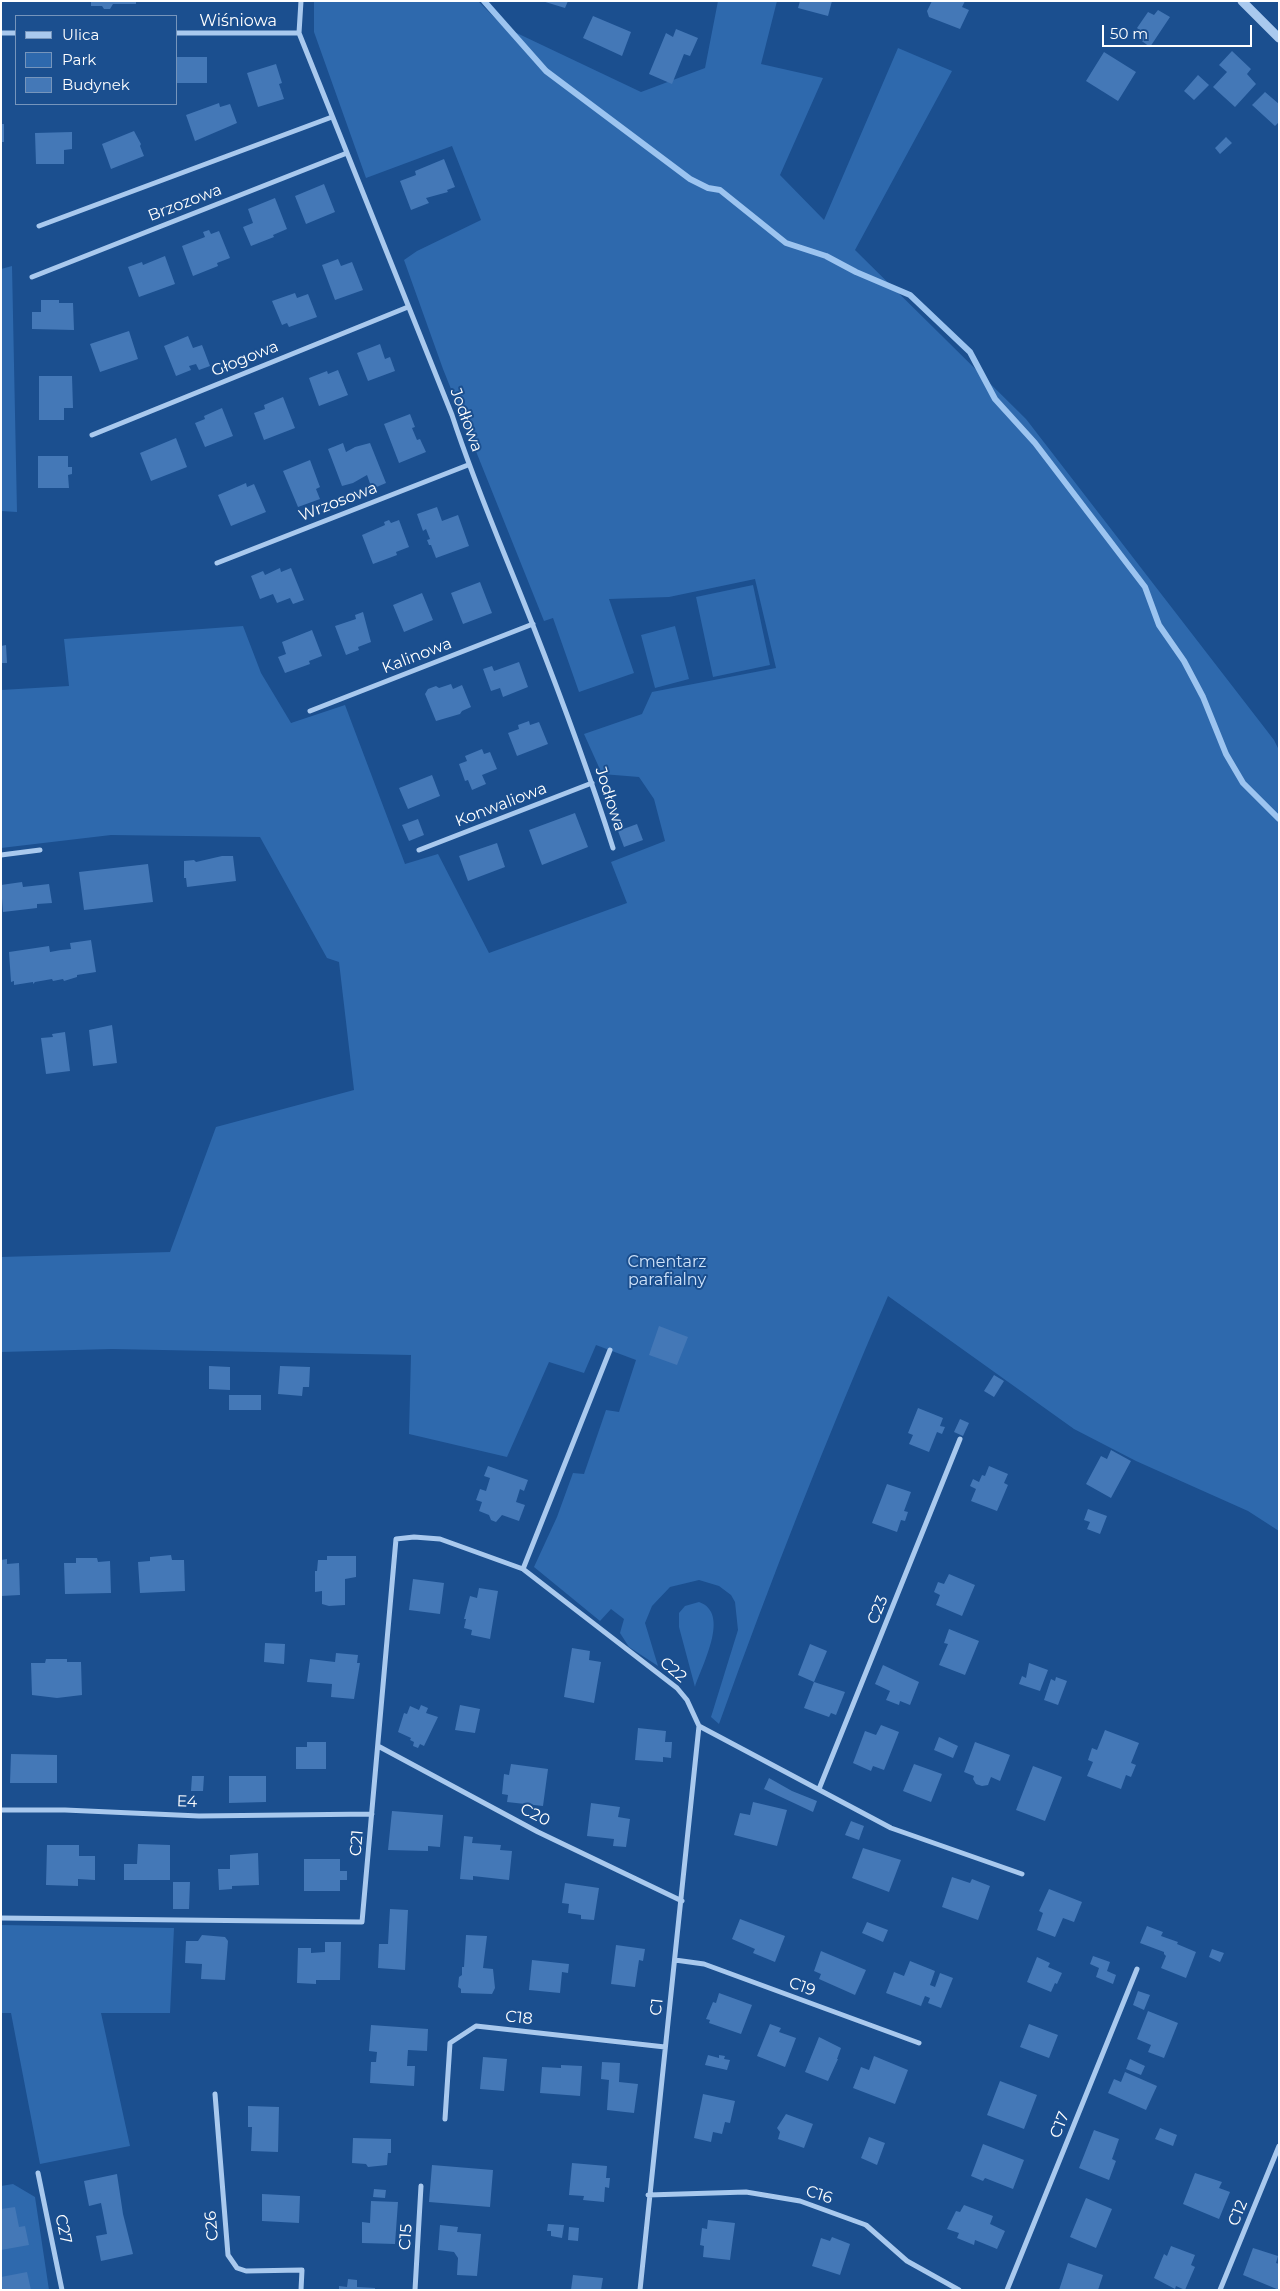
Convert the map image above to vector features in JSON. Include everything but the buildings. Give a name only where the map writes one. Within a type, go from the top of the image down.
[{"type":"street","name":"Jodłowa","points":[[301,1],[299,34],[452,415],[468,465],[533,624],[592,783],[613,848]]},
{"type":"street","points":[[1242,1],[1279,38]]},
{"type":"street","points":[[1,33],[15,33]]},
{"type":"street","name":"Wiśniowa","points":[[178,33],[299,34]]},
{"type":"street","name":"Brzozowa","points":[[39,226],[332,117]]},
{"type":"street","name":"Brzozowa","points":[[32,277],[347,153]]},
{"type":"street","name":"Głogowa","points":[[92,435],[408,307]]},
{"type":"street","name":"Wrzosowa","points":[[217,563],[468,465]]},
{"type":"street","name":"Kalinowa","points":[[310,711],[533,624]]},
{"type":"street","name":"Konwaliowa","points":[[419,850],[592,783]]},
{"type":"street","points":[[1,855],[40,850]]},
{"type":"street","points":[[523,1569],[610,1350]]},
{"type":"street","name":"C23","points":[[819,1789],[960,1439]]},
{"type":"street","name":"C21","points":[[1,1918],[362,1922],[396,1539],[414,1537],[440,1539],[523,1569]]},
{"type":"street","name":"C22","points":[[523,1569],[677,1688],[687,1700],[699,1726]]},
{"type":"street","points":[[699,1726],[890,1828],[1022,1874]]},
{"type":"street","name":"C1","points":[[640,2290],[648,2195],[682,1901],[699,1726]]},
{"type":"street","name":"C20","points":[[378,1746],[538,1832],[682,1901]]},
{"type":"street","name":"E4","points":[[1,1810],[65,1810],[199,1816],[372,1814]]},
{"type":"street","name":"C19","points":[[675,1960],[704,1964],[919,2043]]},
{"type":"street","name":"C17","points":[[1007,2290],[1137,1969]]},
{"type":"street","name":"C18","points":[[445,2119],[450,2043],[476,2026],[665,2047]]},
{"type":"street","name":"C26","points":[[215,2094],[228,2255],[237,2268],[246,2271],[302,2270],[302,2290]]},
{"type":"street","name":"C12","points":[[1220,2290],[1279,2146]]},
{"type":"street","name":"C27","points":[[38,2173],[62,2290]]},
{"type":"street","name":"C15","points":[[415,2290],[422,2186]]},
{"type":"street","name":"C16","points":[[648,2195],[746,2192],[800,2201],[866,2225],[908,2261],[959,2290]]},
{"type":"green space","name":"Cmentarz parafialny","points":[[314,1],[478,1],[504,27],[641,92],[705,68],[718,1],[777,1],[761,64],[823,78],[780,175],[824,220],[898,48],[952,71],[855,250],[1026,419],[1274,740],[1279,750],[1279,1531],[1248,1511],[1136,1461],[1074,1429],[888,1296],[800,1509],[719,1724],[711,1717],[738,1630],[735,1602],[731,1595],[719,1586],[699,1580],[670,1587],[652,1606],[645,1623],[658,1666],[629,1647],[620,1633],[624,1619],[611,1609],[600,1621],[534,1567],[557,1517],[573,1473],[584,1474],[606,1410],[619,1412],[636,1360],[596,1345],[584,1373],[549,1362],[507,1457],[409,1434],[411,1355],[112,1349],[1,1352],[1,1257],[170,1252],[216,1127],[354,1090],[339,962],[327,958],[260,837],[111,835],[1,848],[1,690],[69,686],[64,639],[243,626],[261,673],[291,723],[345,705],[405,864],[438,854],[489,953],[627,903],[611,862],[665,841],[654,799],[639,777],[602,774],[584,734],[642,714],[652,692],[776,668],[755,579],[669,597],[609,599],[634,673],[579,692],[553,618],[544,621],[443,369],[404,260],[417,251],[481,220],[452,146],[366,178],[314,32]]},
{"type":"green space","points":[[12,266],[17,512],[1,511],[1,269]]},
{"type":"green space","points":[[753,585],[770,665],[713,677],[696,597]]},
{"type":"green space","points":[[675,626],[689,679],[655,688],[641,635]]},
{"type":"green space","points":[[699,1602],[708,1608],[713,1617],[714,1628],[708,1653],[695,1687],[679,1627],[679,1613],[685,1606]]},
{"type":"green space","points":[[1,1925],[174,1928],[170,2013],[101,2013],[130,2146],[40,2164],[11,2013],[1,2013]]},
{"type":"green space","points":[[13,2184],[35,2197],[49,2290],[1,2290],[1,2186]]},
{"type":"waterway","points":[[484,1],[546,71],[690,179],[708,188],[720,190],[786,243],[826,256],[856,272],[910,295],[970,352],[995,399],[1035,443],[1145,587],[1159,625],[1184,661],[1203,697],[1226,754],[1243,783],[1279,819]]}]
